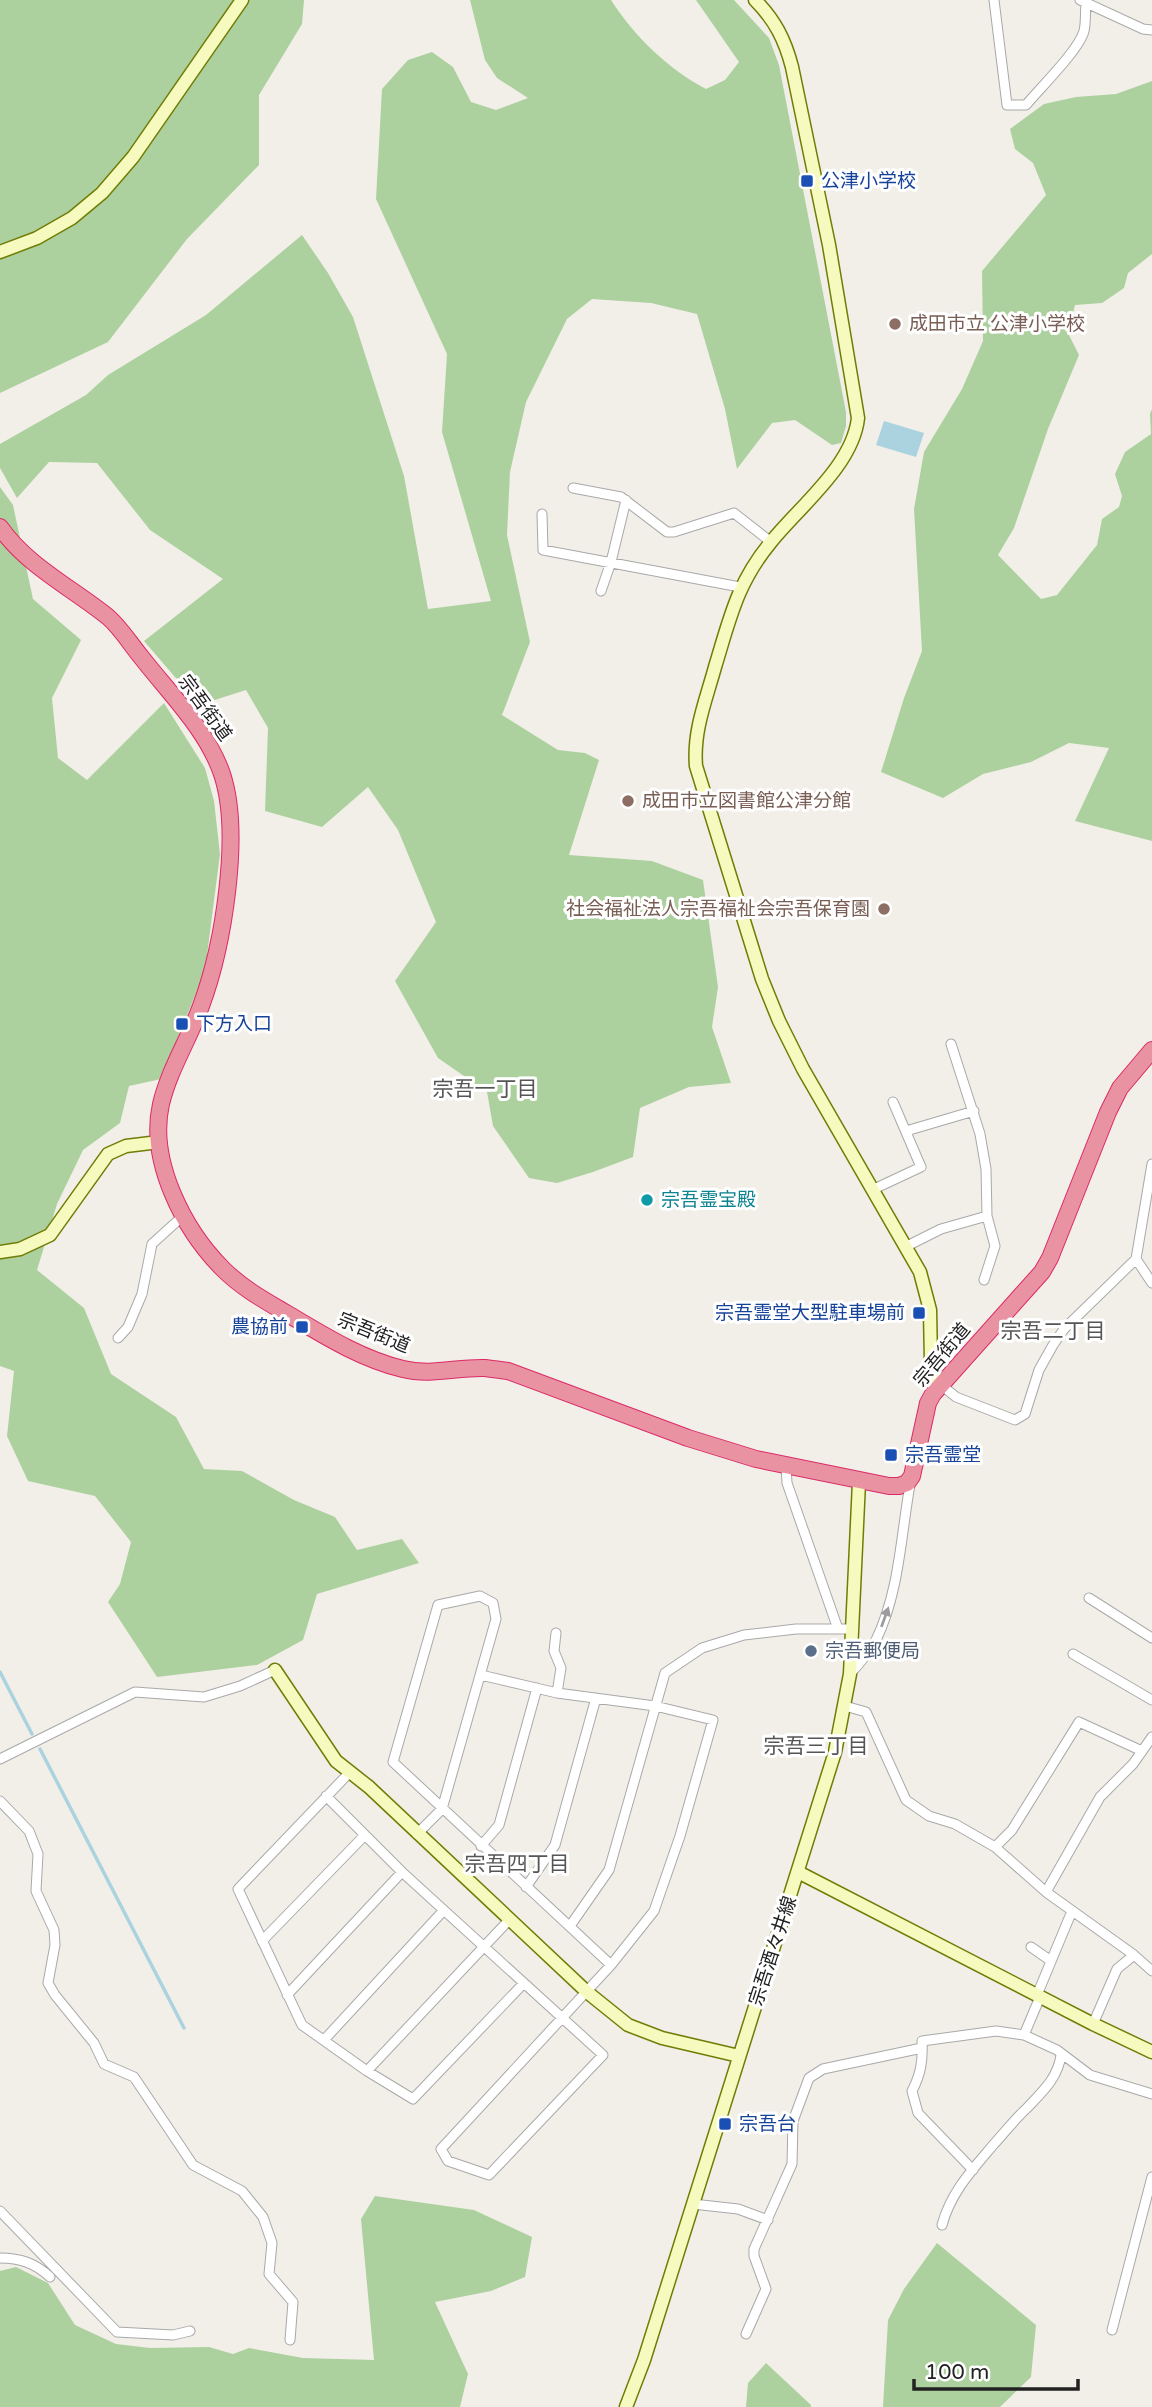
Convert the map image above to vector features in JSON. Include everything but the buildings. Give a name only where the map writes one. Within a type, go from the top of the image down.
[{"type":"highway","name":"宗吾街道","points":[[0,527],[20,552],[112,620],[199,730],[215,755],[222,775],[230,826],[220,946],[201,1007],[161,1101],[157,1121],[159,1142],[170,1186],[202,1245],[245,1288],[332,1340],[386,1365],[426,1373],[484,1368],[508,1371],[688,1438],[756,1460],[859,1482],[899,1486],[907,1483],[912,1475],[928,1403],[940,1384],[1042,1272],[1108,1112],[1120,1088],[1152,1050]]},
{"type":"street","points":[[0,252],[37,238],[72,218],[102,193],[133,157],[242,0]]},
{"type":"street","points":[[755,0],[773,20],[785,40],[792,67],[829,246],[858,418],[856,433],[848,451],[789,524],[771,542],[740,587],[731,609],[698,728],[695,750],[700,784],[762,979],[803,1069],[920,1272],[930,1310],[931,1362],[935,1376],[940,1384],[956,1396],[1015,1420],[1025,1414],[1039,1370],[1064,1329],[1136,1259],[1152,1164]]},
{"type":"street","points":[[995,0],[1007,105],[1026,105],[1065,59],[1074,53],[1083,32],[1083,2],[1143,29],[1152,30]]},
{"type":"street","points":[[573,488],[621,497],[667,532],[734,513],[771,542]]},
{"type":"street","points":[[601,591],[626,500]]},
{"type":"street","points":[[542,514],[543,550],[740,587]]},
{"type":"street","points":[[951,1044],[974,1111],[986,1169],[987,1216],[995,1246],[984,1280]]},
{"type":"street","points":[[874,1189],[921,1167],[894,1102]]},
{"type":"street","points":[[906,1131],[974,1111]]},
{"type":"street","points":[[0,1252],[20,1249],[50,1235],[108,1154],[126,1146],[159,1142]]},
{"type":"street","points":[[118,1338],[128,1326],[142,1294],[152,1244],[184,1215]]},
{"type":"street","points":[[907,1246],[941,1229],[987,1216]]},
{"type":"street","points":[[1136,1259],[1152,1283]]},
{"type":"street","points":[[570,1926],[608,1870],[665,1673],[702,1648],[744,1635],[796,1629],[844,1629],[787,1483],[786,1466]]},
{"type":"street","points":[[850,1674],[876,1640],[891,1598],[912,1475]]},
{"type":"street","name":"宗吾酒々井線","points":[[626,2407],[644,2360],[835,1752],[850,1674],[844,1629],[859,1482]]},
{"type":"street","points":[[417,1834],[442,1809],[496,1619],[493,1603],[480,1597],[438,1605],[393,1762],[442,1809],[481,1846],[611,1965]]},
{"type":"street","points":[[1089,1598],[1152,1638]]},
{"type":"street","points":[[555,1633],[554,1651],[561,1668],[556,1693]]},
{"type":"street","points":[[1073,1654],[1152,1700]]},
{"type":"street","points":[[0,1759],[135,1692],[204,1697],[240,1686],[275,1670],[337,1762],[369,1787],[587,1992],[628,2025],[662,2038],[739,2056]]},
{"type":"street","points":[[326,1796],[402,1872],[563,2017],[603,2055],[489,2175],[448,2161],[441,2149],[563,2017],[587,1992],[654,1911],[680,1836],[713,1720],[655,1706],[556,1693],[481,1675]]},
{"type":"street","points":[[481,1846],[499,1825],[537,1688]]},
{"type":"street","points":[[526,1887],[555,1845],[596,1698]]},
{"type":"street","points":[[845,1706],[866,1712],[906,1800],[929,1816],[956,1824],[995,1847],[1046,1892],[1152,1971]]},
{"type":"street","points":[[995,1847],[1012,1830],[1079,1722],[1142,1751]]},
{"type":"street","points":[[1046,1892],[1100,1797],[1133,1765],[1152,1737]]},
{"type":"street","points":[[349,1772],[238,1889],[302,2025],[367,2071],[413,2099],[524,1983]]},
{"type":"street","points":[[0,1801],[29,1830],[38,1854],[36,1891],[54,1930],[55,1945],[48,1983],[94,2043],[104,2064],[134,2077],[193,2165],[242,2191],[263,2217],[272,2243],[269,2274],[293,2302],[290,2340]]},
{"type":"street","points":[[262,1941],[365,1835]]},
{"type":"street","points":[[286,1995],[402,1872]]},
{"type":"street","points":[[798,1872],[1152,2052]]},
{"type":"street","points":[[324,2040],[444,1910]]},
{"type":"street","points":[[1024,2035],[1072,1911]]},
{"type":"street","points":[[367,2071],[509,1920]]},
{"type":"street","points":[[1031,1947],[1051,1961]]},
{"type":"street","points":[[1093,2024],[1117,1969],[1134,1955]]},
{"type":"street","points":[[973,2170],[916,2109],[912,2091],[920,2077],[922,2041],[996,2031],[1024,2035],[1057,2050],[1090,2075],[1152,2094]]},
{"type":"street","points":[[746,2334],[766,2289],[754,2249],[792,2164],[793,2121],[809,2078],[823,2069],[922,2048]]},
{"type":"street","points":[[942,2225],[946,2208],[959,2185],[1027,2107],[1046,2091],[1061,2054]]},
{"type":"street","points":[[1112,2330],[1152,2177]]},
{"type":"street","points":[[693,2204],[738,2208],[768,2220]]},
{"type":"street","points":[[0,2211],[117,2332],[173,2335],[190,2331]]},
{"type":"street","points":[[0,2258],[13,2258],[38,2266],[50,2277]]},
{"type":"green space","points":[[0,0],[304,0],[302,24],[259,95],[259,165],[187,239],[108,342],[0,393]]},
{"type":"green space","points":[[470,0],[611,0],[630,26],[665,62],[706,89],[725,80],[739,62],[696,0],[734,0],[769,38],[779,65],[846,412],[846,426],[841,443],[832,445],[795,420],[772,423],[737,469],[725,409],[697,314],[651,303],[592,299],[567,319],[526,402],[510,472],[507,535],[530,642],[502,715],[558,750],[585,753],[599,760],[569,855],[652,861],[703,880],[718,987],[712,1027],[731,1083],[689,1087],[640,1108],[633,1157],[557,1183],[529,1178],[493,1126],[487,1092],[438,1058],[395,981],[436,922],[398,830],[368,787],[322,827],[265,811],[268,728],[246,690],[199,705],[144,641],[223,579],[150,530],[97,463],[49,462],[17,498],[0,468],[0,444],[86,395],[108,375],[206,315],[302,235],[353,317],[404,476],[428,609],[491,601],[442,432],[447,354],[376,199],[382,89],[408,60],[432,52],[453,67],[471,102],[496,110],[528,98],[497,78],[485,60]]},
{"type":"green space","points":[[1152,81],[1152,254],[1128,273],[1124,288],[1102,303],[1075,305],[1068,333],[1079,355],[1048,429],[1014,528],[998,555],[1041,599],[1057,595],[1097,545],[1102,519],[1119,507],[1122,496],[1115,474],[1125,452],[1151,434],[1152,409],[1152,841],[1075,821],[1109,748],[1069,743],[1031,762],[983,774],[943,798],[881,772],[922,651],[914,509],[924,452],[962,389],[983,341],[982,271],[1046,195],[1033,163],[1015,149],[1010,129],[1044,104],[1076,97],[1116,94]]},
{"type":"green space","points":[[0,487],[13,505],[33,599],[81,640],[52,698],[58,758],[87,780],[164,703],[205,768],[214,801],[220,854],[205,971],[161,1079],[129,1086],[120,1123],[83,1150],[57,1204],[37,1270],[84,1308],[111,1374],[176,1417],[204,1469],[242,1471],[294,1500],[335,1517],[357,1550],[402,1539],[419,1563],[317,1594],[303,1640],[257,1665],[157,1677],[108,1602],[120,1584],[131,1542],[95,1496],[28,1481],[7,1436],[14,1371],[0,1366]]},
{"type":"green space","points":[[375,2196],[474,2210],[532,2237],[525,2277],[491,2291],[435,2302],[468,2374],[460,2407],[0,2407],[0,2271],[16,2267],[48,2283],[75,2325],[116,2344],[150,2348],[209,2347],[233,2354],[249,2348],[303,2358],[374,2360],[361,2219]]},
{"type":"green space","points":[[937,2243],[1036,2325],[1031,2377],[1000,2407],[883,2407],[888,2320],[904,2289]]},
{"type":"green space","points":[[766,2363],[811,2407],[746,2407],[748,2383]]},
{"type":"water","points":[[884,421],[924,433],[916,457],[876,445]]},
{"type":"waterway","points":[[0,1672],[32,1734]]},
{"type":"waterway","points":[[40,1749],[184,2028]]},
{"type":"place","name":"公津小学校","points":[[807,181]]},
{"type":"place","name":"成田市立 公津小学校","points":[[895,324]]},
{"type":"place","name":"成田市立図書館公津分館","points":[[628,801]]},
{"type":"place","name":"社会福祉法人宗吾福祉会宗吾保育園","points":[[884,909]]},
{"type":"place","name":"下方入口","points":[[182,1024]]},
{"type":"place","name":"宗吾霊宝殿","points":[[647,1200]]},
{"type":"place","name":"宗吾霊堂大型駐車場前","points":[[919,1313]]},
{"type":"place","name":"農協前","points":[[302,1327]]},
{"type":"place","name":"宗吾霊堂","points":[[891,1455]]},
{"type":"place","name":"宗吾郵便局","points":[[811,1651]]},
{"type":"place","name":"宗吾台","points":[[725,2124]]},
{"type":"district","name":"宗吾一丁目","points":[[485,1089]]},
{"type":"district","name":"宗吾二丁目","points":[[1053,1331]]},
{"type":"district","name":"宗吾三丁目","points":[[816,1746]]},
{"type":"district","name":"宗吾四丁目","points":[[517,1864]]}]
